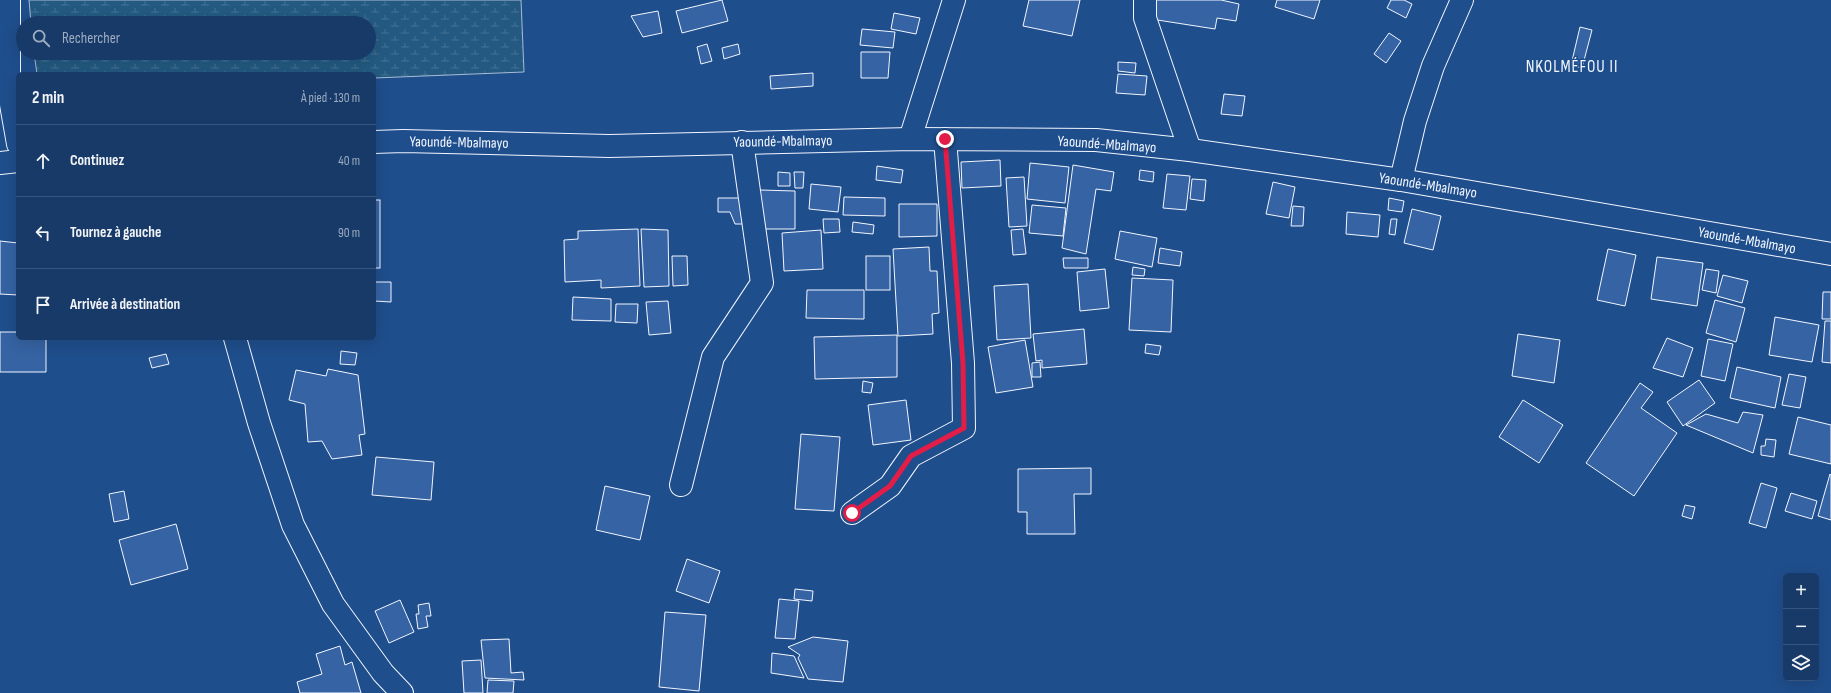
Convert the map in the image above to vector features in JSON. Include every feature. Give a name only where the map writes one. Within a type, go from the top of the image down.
[{"type":"main road","points":[[9,0],[9,93],[16,133]]},
{"type":"main road","points":[[910,139],[954,0]]},
{"type":"main road","points":[[1145,0],[1145,18],[1190,150]]},
{"type":"main road","points":[[1401,180],[1415,121],[1431,73],[1462,0]]},
{"type":"main road","name":"Yaoundé-Mbalmayo","points":[[376,142],[403,141],[610,146],[910,139],[1096,140],[1190,150],[1401,180],[1831,254]]},
{"type":"main road","points":[[852,513],[890,486],[911,456],[964,428],[963,363],[945,139]]},
{"type":"main road","points":[[681,485],[713,357],[762,283],[742,142]]},
{"type":"main road","points":[[0,163],[16,161]]},
{"type":"main road","points":[[236,340],[259,423],[293,525],[333,604],[383,673],[402,693]]},
{"type":"green space","points":[[29,0],[521,0],[524,72],[376,78],[376,72],[37,72],[35,60],[376,60],[376,16],[30,16]]},
{"type":"building","points":[[722,0],[728,21],[682,33],[676,11]]},
{"type":"building","points":[[1029,0],[1080,0],[1072,36],[1023,26]]},
{"type":"building","points":[[1154,0],[1221,0],[1239,4],[1236,21],[1217,18],[1215,29],[1151,19]]},
{"type":"building","points":[[1277,0],[1320,0],[1314,19],[1275,7]]},
{"type":"building","points":[[1391,0],[1404,0],[1412,4],[1406,18],[1387,8]]},
{"type":"building","points":[[658,11],[662,33],[643,37],[631,16]]},
{"type":"building","points":[[894,13],[920,18],[916,34],[891,29]]},
{"type":"building","points":[[1580,27],[1592,30],[1582,68],[1571,65]]},
{"type":"building","points":[[862,29],[895,32],[893,48],[860,45]]},
{"type":"building","points":[[1389,33],[1401,41],[1386,63],[1374,54]]},
{"type":"building","points":[[707,44],[712,61],[701,64],[697,47]]},
{"type":"building","points":[[738,44],[740,54],[724,59],[722,48]]},
{"type":"building","points":[[861,52],[890,52],[888,78],[861,78]]},
{"type":"building","points":[[1118,62],[1136,63],[1135,73],[1118,71]]},
{"type":"building","points":[[813,73],[813,86],[771,89],[770,76]]},
{"type":"building","points":[[1118,74],[1147,76],[1145,95],[1116,93]]},
{"type":"building","points":[[1224,94],[1245,96],[1242,116],[1221,114]]},
{"type":"building","points":[[1000,160],[1001,186],[962,188],[961,162]]},
{"type":"building","points":[[1030,163],[1069,167],[1065,203],[1027,199]]},
{"type":"building","points":[[1073,165],[1114,172],[1111,191],[1096,189],[1086,254],[1062,248]]},
{"type":"building","points":[[877,166],[903,170],[901,183],[876,180]]},
{"type":"building","points":[[1140,170],[1154,172],[1153,182],[1139,180]]},
{"type":"building","points":[[778,172],[790,173],[790,186],[778,186]]},
{"type":"building","points":[[794,172],[804,172],[803,188],[795,188]]},
{"type":"building","points":[[1167,174],[1190,176],[1186,210],[1163,208]]},
{"type":"building","points":[[1024,177],[1027,226],[1009,227],[1006,178]]},
{"type":"building","points":[[1192,179],[1206,180],[1204,201],[1190,199]]},
{"type":"building","points":[[1273,182],[1295,187],[1289,218],[1266,214]]},
{"type":"building","points":[[811,184],[841,187],[838,212],[809,209]]},
{"type":"building","points":[[760,190],[795,191],[795,229],[759,229]]},
{"type":"building","points":[[844,197],[885,198],[885,216],[843,215]]},
{"type":"building","points":[[718,198],[741,198],[747,224],[735,224],[730,212],[718,212]]},
{"type":"building","points":[[1389,198],[1404,201],[1402,212],[1388,210]]},
{"type":"building","points":[[376,200],[380,200],[380,268],[376,268]]},
{"type":"building","points":[[899,204],[937,204],[937,236],[899,237]]},
{"type":"building","points":[[1032,205],[1066,208],[1063,236],[1029,233]]},
{"type":"building","points":[[1293,206],[1304,207],[1303,226],[1291,226]]},
{"type":"building","points":[[1412,209],[1441,216],[1433,250],[1404,243]]},
{"type":"building","points":[[1347,212],[1380,215],[1378,237],[1346,234]]},
{"type":"building","points":[[823,219],[839,219],[840,232],[824,233]]},
{"type":"building","points":[[1391,219],[1397,219],[1395,235],[1389,234]]},
{"type":"building","points":[[853,222],[874,225],[873,234],[852,232]]},
{"type":"building","points":[[638,229],[640,286],[601,288],[601,280],[565,282],[564,240],[578,239],[578,231]]},
{"type":"building","points":[[641,229],[668,230],[669,286],[644,287]]},
{"type":"building","points":[[1023,229],[1026,254],[1013,255],[1011,230]]},
{"type":"building","points":[[821,230],[823,269],[784,271],[782,233]]},
{"type":"building","points":[[1120,231],[1157,238],[1152,267],[1115,259]]},
{"type":"building","points":[[0,241],[16,243],[16,295],[0,294]]},
{"type":"building","points":[[929,247],[930,271],[937,271],[939,313],[932,314],[933,334],[898,336],[893,249]]},
{"type":"building","points":[[1160,248],[1182,252],[1180,266],[1158,263]]},
{"type":"building","points":[[1608,249],[1636,255],[1625,306],[1597,300]]},
{"type":"building","points":[[672,256],[687,256],[688,285],[673,286]]},
{"type":"building","points":[[866,256],[890,256],[890,290],[866,290]]},
{"type":"building","points":[[1657,257],[1703,263],[1697,306],[1651,299]]},
{"type":"building","points":[[1063,258],[1088,258],[1088,268],[1064,268]]},
{"type":"building","points":[[1133,267],[1145,269],[1144,276],[1132,275]]},
{"type":"building","points":[[1105,269],[1109,308],[1080,311],[1077,272]]},
{"type":"building","points":[[1706,269],[1719,271],[1716,293],[1702,290]]},
{"type":"building","points":[[1723,275],[1748,281],[1742,303],[1717,296]]},
{"type":"building","points":[[1132,278],[1173,280],[1171,332],[1129,330]]},
{"type":"building","points":[[376,282],[391,282],[391,302],[376,301]]},
{"type":"building","points":[[1028,284],[1031,338],[997,340],[994,286]]},
{"type":"building","points":[[807,290],[864,290],[864,319],[806,318]]},
{"type":"building","points":[[1823,292],[1831,292],[1831,319],[1822,319]]},
{"type":"building","points":[[573,297],[611,299],[611,321],[572,320]]},
{"type":"building","points":[[1715,300],[1745,308],[1736,342],[1706,333]]},
{"type":"building","points":[[668,301],[671,333],[649,335],[646,302]]},
{"type":"building","points":[[616,304],[638,304],[637,323],[615,322]]},
{"type":"building","points":[[1775,317],[1819,325],[1812,362],[1769,355]]},
{"type":"building","points":[[1825,321],[1831,321],[1831,363],[1822,362]]},
{"type":"building","points":[[1084,329],[1087,364],[1042,368],[1042,360],[1036,361],[1033,334]]},
{"type":"building","points":[[0,332],[16,332],[16,340],[46,340],[46,372],[0,372]]},
{"type":"building","points":[[1518,334],[1560,340],[1554,383],[1512,376]]},
{"type":"building","points":[[897,335],[897,377],[815,379],[814,337]]},
{"type":"building","points":[[1667,338],[1693,348],[1683,377],[1653,368]]},
{"type":"building","points":[[1708,339],[1733,344],[1725,381],[1701,376]]},
{"type":"building","points":[[1025,340],[1033,387],[996,393],[988,347]]},
{"type":"building","points":[[1146,344],[1161,346],[1159,355],[1145,353]]},
{"type":"building","points":[[341,351],[357,353],[355,365],[340,364]]},
{"type":"building","points":[[166,354],[169,364],[152,368],[149,358]]},
{"type":"building","points":[[1040,362],[1041,377],[1032,377],[1032,363]]},
{"type":"building","points":[[1737,367],[1781,377],[1775,408],[1730,398]]},
{"type":"building","points":[[328,369],[358,375],[365,434],[359,435],[362,455],[332,459],[322,441],[308,442],[305,404],[289,400],[296,370],[326,376]]},
{"type":"building","points":[[1789,374],[1806,377],[1800,408],[1782,405]]},
{"type":"building","points":[[1699,380],[1715,403],[1683,426],[1667,402]]},
{"type":"building","points":[[863,381],[873,383],[871,393],[862,392]]},
{"type":"building","points":[[1640,383],[1653,392],[1641,408],[1677,433],[1634,496],[1586,463]]},
{"type":"building","points":[[906,400],[911,440],[873,445],[868,405]]},
{"type":"building","points":[[1523,400],[1563,425],[1539,463],[1499,437]]},
{"type":"building","points":[[1743,412],[1763,415],[1753,453],[1686,425],[1706,414],[1738,423]]},
{"type":"building","points":[[1798,417],[1831,425],[1831,464],[1789,454]]},
{"type":"building","points":[[801,434],[840,437],[834,511],[795,509]]},
{"type":"building","points":[[1766,439],[1776,440],[1774,457],[1761,455],[1761,446],[1765,446]]},
{"type":"building","points":[[376,457],[434,462],[431,500],[372,495]]},
{"type":"building","points":[[1091,468],[1091,494],[1074,494],[1075,534],[1027,534],[1027,512],[1018,512],[1018,469]]},
{"type":"building","points":[[1830,474],[1831,475],[1831,520],[1818,516]]},
{"type":"building","points":[[1761,483],[1777,488],[1766,528],[1749,523]]},
{"type":"building","points":[[605,486],[650,496],[640,540],[596,530]]},
{"type":"building","points":[[124,491],[129,519],[114,522],[109,494]]},
{"type":"building","points":[[1791,493],[1817,501],[1812,519],[1785,511]]},
{"type":"building","points":[[1685,505],[1695,507],[1692,519],[1682,516]]},
{"type":"building","points":[[176,524],[188,569],[131,585],[119,540]]},
{"type":"building","points":[[687,559],[720,571],[709,603],[676,591]]},
{"type":"building","points":[[795,589],[813,591],[812,601],[794,599]]},
{"type":"building","points":[[779,599],[799,601],[795,639],[775,638]]},
{"type":"building","points":[[400,600],[414,632],[389,643],[375,611]]},
{"type":"building","points":[[429,603],[431,616],[426,616],[428,627],[418,629],[416,614],[419,614],[418,605]]},
{"type":"building","points":[[665,612],[706,615],[699,691],[659,687]]},
{"type":"building","points":[[813,637],[848,641],[843,682],[808,679],[798,658],[800,655],[788,647]]},
{"type":"building","points":[[509,639],[511,673],[523,672],[524,680],[485,678],[481,640]]},
{"type":"building","points":[[340,646],[345,665],[352,662],[361,693],[300,693],[297,682],[322,674],[316,654]]},
{"type":"building","points":[[772,653],[794,656],[804,678],[771,673]]},
{"type":"building","points":[[481,660],[483,693],[464,693],[462,661]]},
{"type":"building","points":[[488,680],[514,681],[513,693],[487,693]]},
{"type":"district","name":"NKOLMÉFOU II","points":[[1572,66]]},
{"type":"route","points":[[852,513],[890,486],[911,456],[964,428],[963,363],[945,139]]}]
